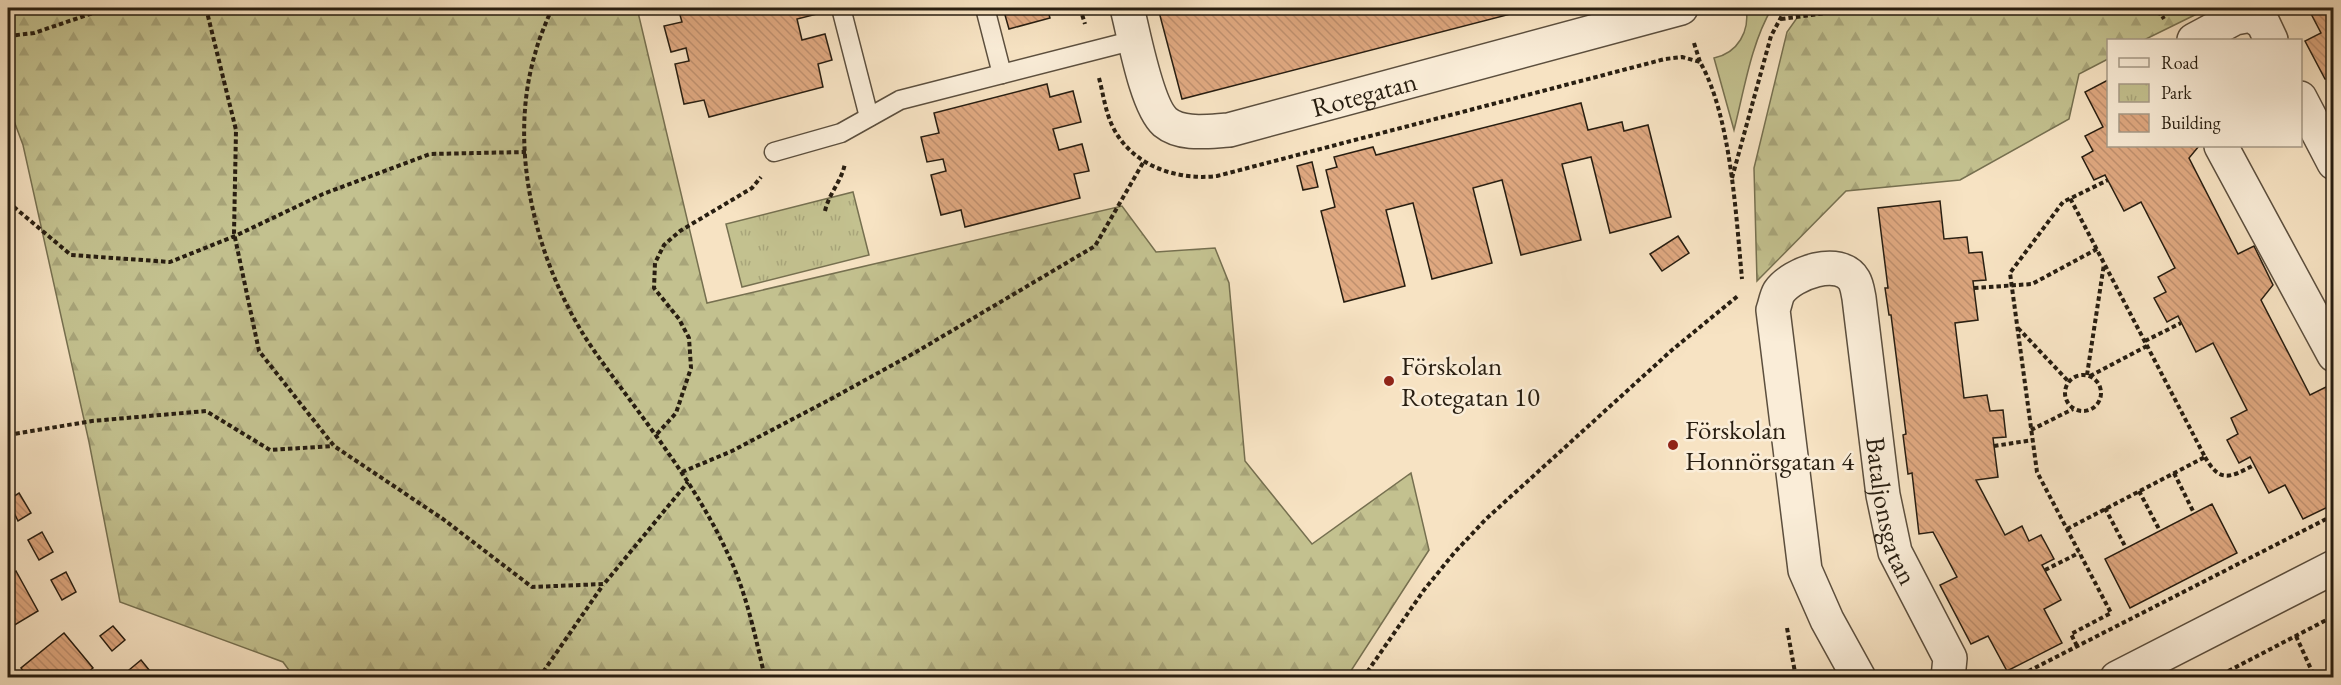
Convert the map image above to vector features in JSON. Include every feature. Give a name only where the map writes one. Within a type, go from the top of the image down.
[{"type":"street","name":"Rotegatan","points":[[1127,8],[1153,104],[1166,122],[1190,132],[1229,130],[1681,8]]},
{"type":"street","points":[[2196,39],[2235,18],[2251,15],[2263,23],[2271,39]]},
{"type":"street","points":[[2302,100],[2334,163]]},
{"type":"street","points":[[2222,147],[2334,356]]},
{"type":"street","name":"Bataljonsgatan","points":[[1860,678],[1827,620],[1805,570],[1773,310],[1778,293],[1792,279],[1825,268],[1843,271],[1854,279],[1859,298],[1883,495],[1896,552],[1950,658],[1948,678]]},
{"type":"street","points":[[2120,677],[2334,567]]},
{"type":"lane","points":[[841,8],[869,117]]},
{"type":"lane","points":[[985,8],[1002,74]]},
{"type":"lane","points":[[774,152],[841,133],[900,100],[1135,40]]},
{"type":"path","points":[[8,36],[34,33],[102,10],[140,8]]},
{"type":"path","points":[[206,8],[236,130],[235,236],[259,351],[334,446],[443,519],[532,587],[604,584]]},
{"type":"path","points":[[552,8],[534,55],[527,93],[526,152],[536,224],[550,271],[569,311],[594,351],[657,434],[682,472],[728,552],[750,615],[765,678]]},
{"type":"path","points":[[1080,8],[1111,123],[1120,140],[1153,167],[1174,175],[1196,179],[1217,176],[1665,59],[1682,57],[1700,62],[1708,76],[1732,179],[1743,280]]},
{"type":"path","points":[[1732,179],[1771,36],[1786,8]]},
{"type":"path","points":[[1780,19],[1864,8]]},
{"type":"path","points":[[2142,8],[2161,14]]},
{"type":"path","points":[[825,211],[829,194],[843,176],[847,154],[841,133]]},
{"type":"path","points":[[8,202],[71,255],[170,262],[235,236],[323,194],[430,154],[526,152]]},
{"type":"path","points":[[657,434],[676,413],[691,368],[689,338],[679,319],[654,288],[655,263],[664,245],[681,231],[752,188],[774,152]]},
{"type":"path","points":[[682,472],[732,451],[829,400],[916,352],[1095,246],[1144,161]]},
{"type":"path","points":[[2077,646],[2071,633],[2111,613],[2037,472],[2010,273],[2063,202],[2108,180]]},
{"type":"path","points":[[2070,198],[2205,457],[2218,474],[2226,476],[2232,476],[2254,465]]},
{"type":"path","points":[[1974,288],[2032,284],[2097,249]]},
{"type":"path","points":[[2088,376],[2104,264]]},
{"type":"path","points":[[1363,678],[1424,590],[1486,519],[1717,310],[1744,291],[1745,303]]},
{"type":"path","points":[[2088,376],[2181,323]]},
{"type":"path","points":[[2017,326],[2069,382]]},
{"type":"path","points":[[2077,376],[2088,376],[2097,380],[2102,398],[2090,410],[2081,412],[2073,409],[2066,401],[2065,391],[2069,382],[2077,376]]},
{"type":"path","points":[[2031,430],[2073,409]]},
{"type":"path","points":[[8,435],[92,421],[206,411],[270,450],[334,446]]},
{"type":"path","points":[[1994,446],[2033,440]]},
{"type":"path","points":[[2067,529],[2205,457]]},
{"type":"path","points":[[2174,473],[2194,513]]},
{"type":"path","points":[[539,678],[604,584],[688,482]]},
{"type":"path","points":[[2139,491],[2160,531]]},
{"type":"path","points":[[2105,508],[2126,548]]},
{"type":"path","points":[[2015,678],[2334,515]]},
{"type":"path","points":[[2045,570],[2079,553]]},
{"type":"path","points":[[2214,678],[2334,616]]},
{"type":"path","points":[[2296,636],[2315,678]]},
{"type":"green space","points":[[8,8],[637,8],[707,303],[1122,206],[1156,252],[1215,248],[1229,283],[1245,461],[1312,544],[1411,473],[1429,550],[1347,677],[294,677],[283,662],[120,602],[89,442],[23,145],[8,105]]},
{"type":"green space","points":[[1746,8],[1772,8],[1753,52],[1734,130],[1714,58],[1730,51],[1741,40],[1746,25]]},
{"type":"green space","points":[[1804,8],[2209,8],[2146,39],[2107,39],[2107,60],[2079,74],[2069,119],[1960,180],[1846,191],[1757,281],[1754,168],[1787,32]]},
{"type":"green space","points":[[853,192],[869,255],[742,287],[726,224]]},
{"type":"building","points":[[678,8],[824,8],[825,12],[797,19],[802,40],[825,34],[832,60],[818,64],[823,87],[709,117],[704,100],[684,104],[675,64],[689,61],[686,48],[671,52],[664,26],[682,22]]},
{"type":"building","points":[[1003,8],[1047,8],[1050,18],[1009,29]]},
{"type":"building","points":[[1158,8],[1534,8],[1182,99]]},
{"type":"building","points":[[2308,8],[2334,8],[2334,79],[2325,79],[2305,41],[2321,33]]},
{"type":"building","points":[[2107,81],[2107,147],[2198,147],[2189,158],[2238,254],[2254,246],[2273,285],[2261,300],[2310,395],[2326,387],[2334,401],[2334,504],[2303,519],[2285,485],[2269,493],[2250,457],[2239,463],[2227,440],[2238,434],[2231,418],[2247,410],[2213,343],[2196,352],[2178,316],[2167,322],[2154,298],[2166,292],[2158,277],[2175,268],[2141,202],[2124,211],[2105,175],[2094,180],[2082,157],[2093,151],[2085,136],[2103,127],[2085,92]]},
{"type":"building","points":[[1047,84],[1050,97],[1073,91],[1081,122],[1053,129],[1059,150],[1082,144],[1089,171],[1074,174],[1080,198],[965,227],[961,210],[941,215],[931,175],[946,171],[943,159],[927,162],[921,137],[939,133],[934,113]]},
{"type":"building","points":[[1581,103],[1588,130],[1622,122],[1624,131],[1648,125],[1671,217],[1610,233],[1591,157],[1562,164],[1581,240],[1521,255],[1502,180],[1473,188],[1492,263],[1432,279],[1413,203],[1386,210],[1405,286],[1344,302],[1321,211],[1335,207],[1326,170],[1337,167],[1334,157],[1373,147],[1376,155]]},
{"type":"building","points":[[1312,162],[1318,187],[1303,190],[1297,166]]},
{"type":"building","points":[[1940,201],[1944,239],[1967,237],[1969,253],[1982,252],[1986,280],[1973,281],[1978,320],[1955,323],[1964,398],[1987,395],[1990,411],[2003,410],[2006,437],[1993,438],[1998,477],[1976,480],[2005,535],[2022,526],[2029,541],[2041,535],[2054,559],[2042,565],[2061,600],[2044,609],[2062,643],[2007,671],[1988,636],[1971,644],[1940,585],[1957,577],[1933,532],[1919,534],[1912,473],[1908,474],[1903,435],[1906,434],[1891,315],[1889,315],[1885,288],[1888,288],[1878,208]]},
{"type":"building","points":[[1678,236],[1689,253],[1662,271],[1650,254]]},
{"type":"building","points":[[19,493],[31,513],[18,521],[8,500]]},
{"type":"building","points":[[2212,504],[2237,553],[2130,608],[2105,559]]},
{"type":"building","points":[[42,532],[53,552],[39,560],[28,540]]},
{"type":"building","points":[[16,571],[38,611],[8,629],[8,576]]},
{"type":"building","points":[[66,572],[76,592],[62,600],[51,580]]},
{"type":"building","points":[[113,626],[125,640],[112,651],[100,636]]},
{"type":"building","points":[[64,633],[93,668],[81,678],[28,678],[21,668]]},
{"type":"building","points":[[141,660],[154,676],[152,678],[136,678],[129,670]]},
{"type":"place","name":"Förskolan Rotegatan 10","points":[[1389,381]]},
{"type":"place","name":"Förskolan Honnörsgatan 4","points":[[1673,445]]}]
